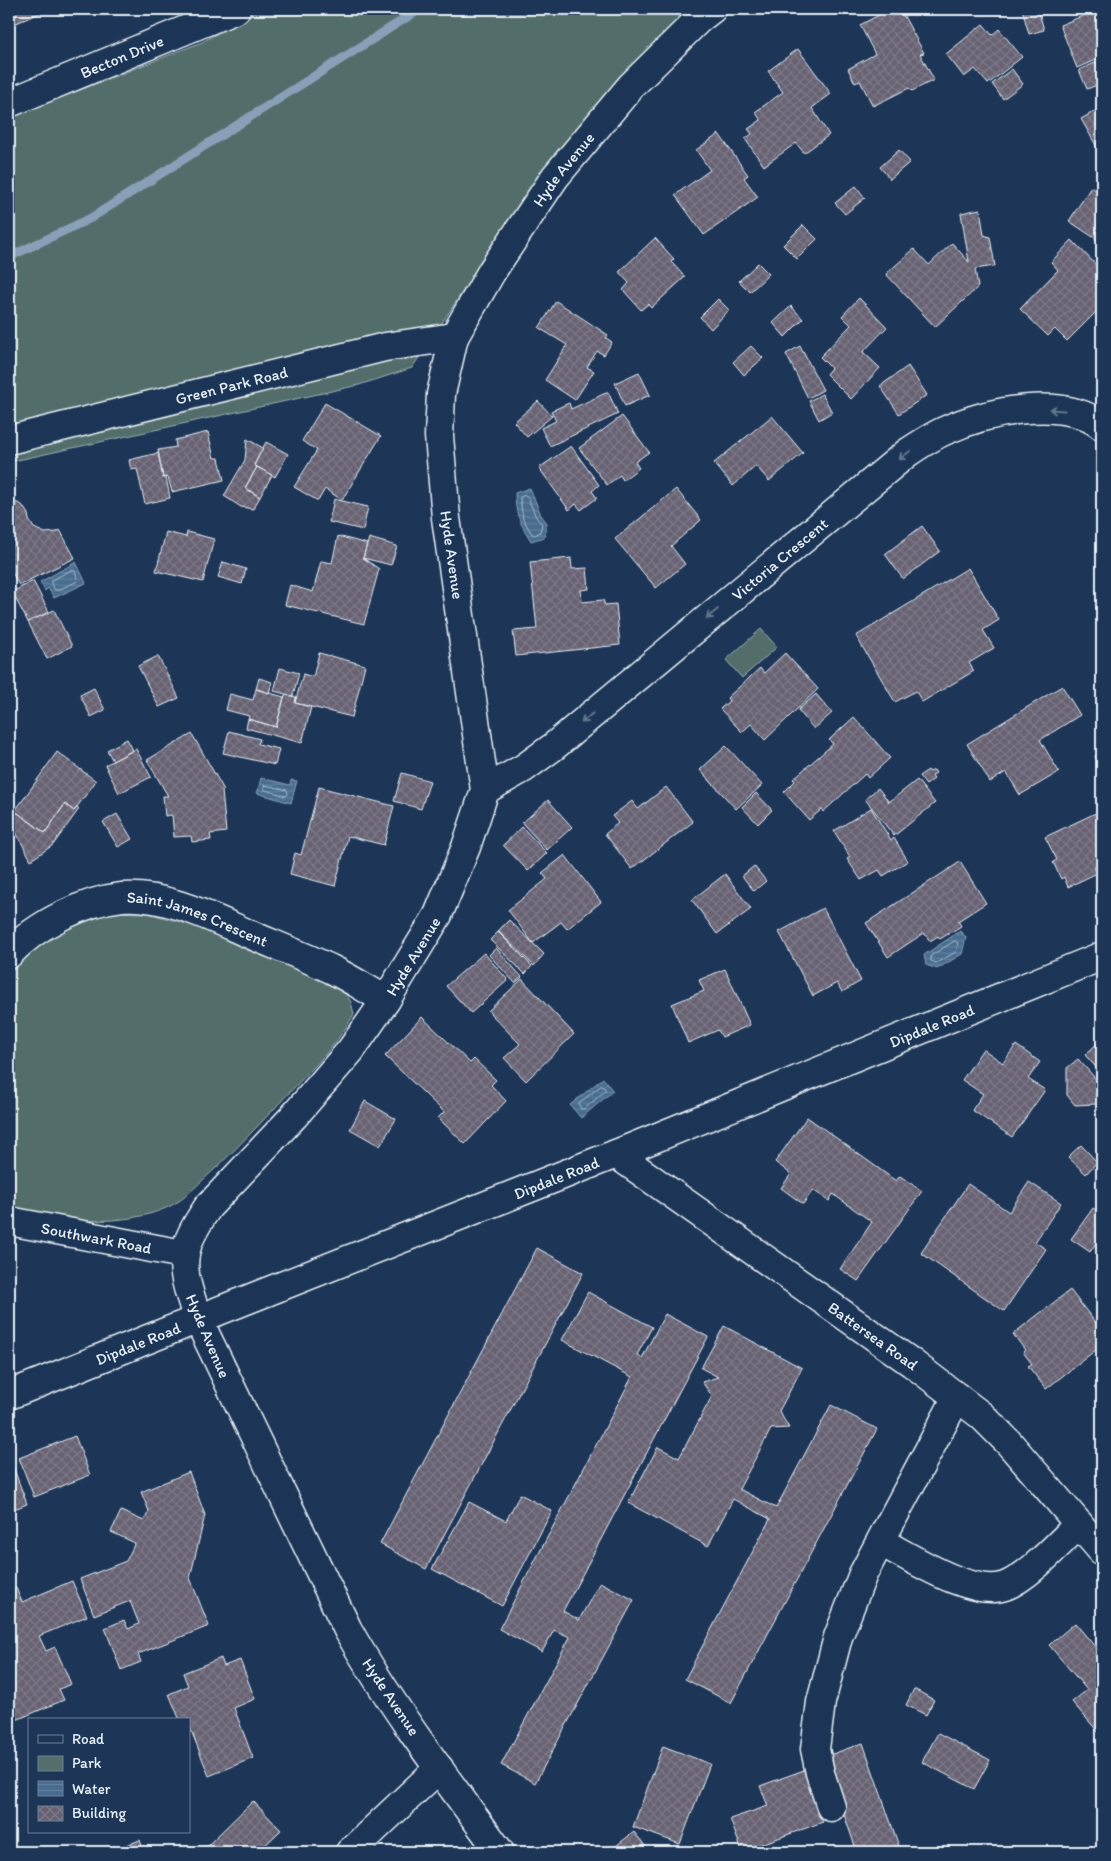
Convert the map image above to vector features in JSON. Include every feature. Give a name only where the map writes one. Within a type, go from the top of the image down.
[{"type":"street","name":"Becton Drive","points":[[9,103],[236,9]]},
{"type":"street","name":"Hyde Avenue","points":[[500,1852],[366,1663],[348,1630],[198,1319],[184,1274],[183,1254],[196,1224],[208,1207],[294,1116],[351,1050],[386,1000],[438,915],[466,847],[485,790],[446,518],[439,436],[441,394],[454,338],[492,272],[555,177],[631,86],[699,19],[712,9]]},
{"type":"street","name":"Green Park Road","points":[[9,440],[385,347],[454,338]]},
{"type":"street","name":"Victoria Crescent","points":[[485,790],[524,768],[553,747],[914,448],[951,428],[974,419],[1010,410],[1046,409],[1072,411],[1096,421],[1102,426]]},
{"type":"street","name":"Saint James Crescent","points":[[9,954],[33,933],[64,913],[122,897],[145,898],[170,903],[214,919],[334,971],[386,1000]]},
{"type":"street","name":"Dipdale Road","points":[[9,1396],[198,1319],[616,1154],[1102,956]]},
{"type":"street","name":"Battersea Road","points":[[616,1154],[912,1363],[982,1416],[1009,1443],[1102,1551]]},
{"type":"street","name":"Southwark Road","points":[[9,1222],[183,1254]]},
{"type":"street","points":[[831,1807],[814,1749],[821,1702],[838,1637],[863,1574],[957,1397]]},
{"type":"street","points":[[881,1542],[964,1583],[988,1589],[1005,1586],[1026,1573],[1079,1524]]},
{"type":"street","points":[[350,1852],[439,1768]]},
{"type":"green space","points":[[260,9],[688,9],[528,193],[412,368],[359,385],[9,462],[9,118],[202,42]]},
{"type":"green space","points":[[761,629],[777,647],[742,678],[726,660]]},
{"type":"green space","points":[[105,912],[148,913],[216,932],[344,991],[351,1002],[354,1014],[337,1040],[317,1064],[231,1154],[182,1199],[164,1209],[144,1215],[97,1221],[50,1218],[9,1210],[9,969],[45,935]]},
{"type":"water","points":[[530,488],[541,515],[547,523],[545,537],[531,541],[519,518],[515,493]]},
{"type":"water","points":[[76,562],[86,583],[54,598],[48,588],[45,591],[40,582]]},
{"type":"water","points":[[261,778],[290,785],[291,780],[297,781],[291,803],[257,793]]},
{"type":"water","points":[[960,931],[966,937],[962,954],[937,969],[926,965],[924,955]]},
{"type":"water","points":[[603,1078],[613,1091],[581,1118],[570,1105]]},
{"type":"building","points":[[9,9],[50,9],[9,26]]},
{"type":"building","points":[[890,9],[900,9],[924,53],[920,54],[934,80],[912,91],[909,88],[873,106],[860,81],[855,83],[848,69],[875,54],[860,25]]},
{"type":"building","points":[[1022,9],[1038,9],[1044,30],[1029,34]]},
{"type":"building","points":[[1102,9],[1102,57],[1077,68],[1060,25]]},
{"type":"building","points":[[983,24],[992,35],[999,29],[1022,57],[988,84],[975,69],[964,77],[946,54]]},
{"type":"building","points":[[798,49],[831,94],[812,108],[829,135],[804,153],[796,143],[764,166],[745,139],[752,134],[748,129],[761,120],[755,112],[783,92],[768,71]]},
{"type":"building","points":[[1102,60],[1102,83],[1087,89],[1079,70]]},
{"type":"building","points":[[1012,69],[1023,84],[1003,99],[992,84]]},
{"type":"building","points":[[1102,107],[1102,156],[1081,119]]},
{"type":"building","points":[[719,134],[748,175],[744,178],[758,197],[704,235],[675,195],[710,170],[696,150]]},
{"type":"building","points":[[899,150],[910,162],[890,179],[880,167]]},
{"type":"building","points":[[856,186],[865,198],[845,214],[835,203]]},
{"type":"building","points":[[1091,187],[1102,194],[1102,243],[1069,221]]},
{"type":"building","points":[[980,209],[984,235],[990,237],[995,266],[975,269],[978,287],[935,327],[886,274],[914,249],[929,265],[952,243],[969,262],[961,213]]},
{"type":"building","points":[[803,225],[817,239],[797,259],[783,245]]},
{"type":"building","points":[[655,238],[674,259],[671,262],[685,277],[651,308],[648,304],[641,310],[623,290],[629,283],[619,272]]},
{"type":"building","points":[[1072,240],[1102,271],[1102,306],[1067,341],[1055,329],[1048,336],[1020,309],[1058,270],[1051,262]]},
{"type":"building","points":[[758,263],[769,274],[750,292],[739,281]]},
{"type":"building","points":[[859,298],[887,327],[863,352],[880,368],[851,399],[826,374],[831,368],[820,357],[851,325],[842,316]]},
{"type":"building","points":[[718,299],[729,310],[711,329],[700,317]]},
{"type":"building","points":[[556,301],[608,335],[606,338],[612,342],[604,355],[597,351],[587,367],[594,371],[575,400],[545,380],[567,345],[539,328]]},
{"type":"building","points":[[791,306],[803,319],[785,337],[773,323]]},
{"type":"building","points":[[751,346],[763,358],[744,375],[733,362]]},
{"type":"building","points":[[800,346],[823,390],[808,398],[786,354]]},
{"type":"building","points":[[908,366],[927,395],[899,414],[880,386]]},
{"type":"building","points":[[639,372],[650,395],[625,406],[615,383]]},
{"type":"building","points":[[608,392],[618,414],[550,446],[541,428],[556,421],[551,411],[569,403],[571,409]]},
{"type":"building","points":[[822,394],[832,412],[819,420],[809,401]]},
{"type":"building","points":[[538,401],[552,416],[527,437],[514,422]]},
{"type":"building","points":[[325,403],[381,436],[342,500],[325,489],[318,501],[294,487],[317,450],[302,441]]},
{"type":"building","points":[[622,416],[649,452],[635,462],[639,468],[623,480],[620,475],[607,485],[579,448]]},
{"type":"building","points":[[772,416],[803,453],[769,481],[756,466],[733,486],[714,463]]},
{"type":"building","points":[[208,432],[214,458],[219,458],[224,480],[172,492],[168,477],[163,478],[158,450],[176,447],[175,440]]},
{"type":"building","points":[[247,439],[263,448],[254,465],[257,467],[245,488],[260,497],[253,509],[241,507],[224,496],[245,460]]},
{"type":"building","points":[[266,442],[288,454],[275,477],[254,465]]},
{"type":"building","points":[[571,446],[599,485],[592,491],[597,498],[581,510],[576,504],[569,510],[539,468]]},
{"type":"building","points":[[158,453],[163,478],[166,477],[170,498],[145,504],[137,469],[131,470],[129,460]]},
{"type":"building","points":[[257,467],[272,475],[260,497],[245,488]]},
{"type":"building","points":[[676,489],[701,520],[671,546],[685,564],[656,588],[615,539]]},
{"type":"building","points":[[334,499],[368,507],[363,530],[329,522]]},
{"type":"building","points":[[9,503],[22,505],[34,528],[45,533],[60,530],[75,558],[19,585],[9,567]]},
{"type":"building","points":[[922,526],[940,551],[903,579],[885,554]]},
{"type":"building","points":[[166,532],[186,537],[187,532],[214,539],[203,582],[156,571]]},
{"type":"building","points":[[338,536],[367,544],[363,558],[379,569],[364,624],[285,605],[290,585],[313,592],[321,561],[332,563]]},
{"type":"building","points":[[369,538],[397,546],[391,565],[363,558]]},
{"type":"building","points":[[571,558],[572,569],[587,568],[589,589],[581,590],[582,602],[603,600],[605,605],[616,604],[620,645],[516,656],[513,631],[537,629],[530,562]]},
{"type":"building","points":[[223,562],[246,569],[242,584],[218,577]]},
{"type":"building","points":[[968,568],[999,620],[983,630],[994,648],[969,663],[974,671],[922,702],[916,691],[895,702],[856,636]]},
{"type":"building","points":[[33,581],[49,612],[28,622],[12,592]]},
{"type":"building","points":[[54,610],[72,646],[47,659],[28,622]]},
{"type":"building","points":[[319,653],[365,665],[352,717],[295,703],[303,674],[313,677]]},
{"type":"building","points":[[785,653],[818,689],[765,740],[751,724],[742,732],[720,709],[729,701],[727,698],[760,668],[764,673]]},
{"type":"building","points":[[158,656],[179,698],[159,707],[138,666]]},
{"type":"building","points":[[280,668],[299,673],[293,696],[274,691]]},
{"type":"building","points":[[259,678],[272,682],[269,693],[256,689]]},
{"type":"building","points":[[1062,686],[1080,715],[1040,740],[1059,772],[1020,795],[1006,772],[990,782],[967,744]]},
{"type":"building","points":[[94,688],[105,710],[91,717],[80,695]]},
{"type":"building","points":[[256,689],[284,697],[276,727],[248,719],[249,716],[226,710],[230,694],[253,700]]},
{"type":"building","points":[[816,694],[832,713],[814,729],[798,710]]},
{"type":"building","points":[[285,695],[296,697],[295,703],[311,707],[302,743],[246,728],[248,719],[276,727]]},
{"type":"building","points":[[854,717],[890,758],[868,778],[865,774],[823,812],[822,809],[809,820],[784,792],[795,781],[793,779],[833,744],[829,740]]},
{"type":"building","points":[[229,731],[260,739],[258,744],[279,749],[275,765],[223,753]]},
{"type":"building","points":[[192,734],[224,790],[222,791],[226,832],[210,834],[211,840],[192,842],[191,836],[174,837],[172,815],[165,816],[163,796],[168,796],[147,760]]},
{"type":"building","points":[[127,739],[133,750],[113,761],[107,750]]},
{"type":"building","points":[[726,746],[762,785],[736,809],[700,770]]},
{"type":"building","points":[[136,749],[151,777],[119,793],[105,765]]},
{"type":"building","points":[[57,752],[96,781],[74,811],[65,804],[45,833],[15,811]]},
{"type":"building","points":[[1102,753],[1102,770],[1095,756]]},
{"type":"building","points":[[928,770],[930,772],[934,770],[936,773],[932,776],[934,779],[926,785],[919,776]]},
{"type":"building","points":[[1102,770],[1102,784],[1097,773]]},
{"type":"building","points":[[402,773],[430,781],[421,809],[394,801]]},
{"type":"building","points":[[917,780],[935,803],[894,836],[865,799],[878,788],[889,802]]},
{"type":"building","points":[[319,787],[394,806],[384,845],[348,836],[335,886],[290,874],[295,853],[301,855]]},
{"type":"building","points":[[666,787],[693,822],[632,869],[605,834],[618,823],[612,816],[632,801],[638,809]]},
{"type":"building","points":[[756,793],[772,810],[758,824],[742,807]]},
{"type":"building","points":[[548,800],[572,827],[547,850],[522,823]]},
{"type":"building","points":[[65,804],[74,811],[77,807],[79,809],[53,845],[31,860],[9,820],[18,813],[45,833]]},
{"type":"building","points":[[871,808],[891,840],[894,838],[908,861],[883,876],[879,870],[861,880],[847,859],[850,857],[834,831]]},
{"type":"building","points":[[1102,810],[1102,867],[1101,865],[1094,868],[1097,873],[1068,887],[1064,877],[1061,879],[1053,862],[1057,860],[1045,837]]},
{"type":"building","points":[[117,814],[132,839],[118,847],[103,822]]},
{"type":"building","points":[[522,827],[547,853],[528,871],[503,845]]},
{"type":"building","points":[[565,855],[601,902],[567,929],[561,922],[533,943],[508,910],[547,879],[542,873]]},
{"type":"building","points":[[960,862],[986,903],[958,921],[961,926],[940,939],[938,936],[930,941],[924,933],[888,957],[866,923]]},
{"type":"building","points":[[754,866],[766,881],[754,891],[742,876]]},
{"type":"building","points":[[725,874],[751,909],[717,934],[692,900]]},
{"type":"building","points":[[823,908],[861,981],[842,992],[837,983],[813,996],[779,932]]},
{"type":"building","points":[[509,920],[544,954],[534,966],[498,931]]},
{"type":"building","points":[[498,932],[532,966],[525,974],[490,940]]},
{"type":"building","points":[[496,948],[522,977],[515,983],[489,955]]},
{"type":"building","points":[[484,953],[508,980],[471,1013],[446,986]]},
{"type":"building","points":[[725,969],[750,1025],[722,1037],[718,1030],[688,1043],[672,1004],[704,991],[699,980]]},
{"type":"building","points":[[522,979],[574,1034],[526,1081],[504,1058],[520,1044],[488,1011]]},
{"type":"building","points":[[422,1017],[470,1063],[474,1059],[496,1080],[491,1085],[506,1101],[465,1144],[438,1118],[444,1112],[385,1056]]},
{"type":"building","points":[[1102,1039],[1102,1074],[1085,1055]]},
{"type":"building","points":[[1016,1045],[1040,1062],[1028,1079],[1045,1090],[1012,1137],[972,1110],[983,1094],[962,1080],[983,1049],[1003,1063]]},
{"type":"building","points":[[1078,1059],[1102,1086],[1102,1098],[1096,1104],[1075,1105],[1067,1095],[1067,1068]]},
{"type":"building","points":[[365,1101],[396,1119],[380,1146],[350,1129]]},
{"type":"building","points":[[807,1117],[896,1181],[900,1176],[922,1191],[858,1281],[840,1269],[872,1222],[833,1194],[829,1201],[813,1190],[803,1204],[781,1188],[791,1174],[775,1162]]},
{"type":"building","points":[[1081,1145],[1097,1162],[1086,1174],[1068,1157]]},
{"type":"building","points":[[1029,1182],[1061,1203],[1035,1242],[1046,1249],[1004,1311],[921,1253],[968,1184],[1009,1212]]},
{"type":"building","points":[[1093,1208],[1102,1214],[1102,1235],[1090,1252],[1071,1239]]},
{"type":"building","points":[[537,1248],[583,1273],[426,1569],[380,1544]]},
{"type":"building","points":[[1070,1290],[1102,1331],[1102,1345],[1046,1389],[1028,1366],[1032,1364],[1023,1352],[1025,1350],[1013,1334]]},
{"type":"building","points":[[588,1292],[652,1327],[637,1355],[642,1358],[665,1314],[708,1337],[563,1611],[579,1620],[600,1582],[634,1600],[535,1783],[501,1765],[570,1637],[554,1630],[542,1652],[499,1629],[632,1377],[562,1340]]},
{"type":"building","points":[[724,1326],[802,1368],[779,1411],[789,1428],[771,1429],[739,1489],[776,1508],[831,1405],[877,1429],[731,1703],[685,1679],[770,1519],[733,1499],[708,1546],[628,1503],[658,1447],[679,1458],[712,1396],[702,1382],[718,1377],[701,1368]]},
{"type":"building","points":[[1102,1379],[1102,1395],[1094,1388]]},
{"type":"building","points":[[75,1436],[90,1475],[34,1497],[19,1458]]},
{"type":"building","points":[[12,1464],[27,1504],[9,1511],[9,1466]]},
{"type":"building","points":[[189,1472],[205,1515],[190,1578],[209,1626],[138,1654],[141,1662],[121,1670],[105,1628],[124,1620],[128,1629],[139,1624],[130,1601],[94,1615],[80,1579],[126,1561],[135,1543],[111,1532],[121,1511],[144,1521],[149,1511],[141,1492]]},
{"type":"building","points":[[520,1494],[552,1511],[502,1606],[432,1569],[469,1502],[506,1521]]},
{"type":"building","points":[[72,1581],[87,1616],[39,1636],[46,1651],[55,1647],[71,1684],[59,1689],[64,1700],[9,1723],[9,1665],[11,1664],[9,1659],[9,1592],[16,1588],[22,1602]]},
{"type":"building","points":[[1075,1623],[1102,1655],[1102,1732],[1100,1734],[1072,1702],[1087,1690],[1049,1645]]},
{"type":"building","points":[[221,1658],[224,1666],[240,1660],[255,1699],[234,1708],[253,1758],[209,1776],[190,1728],[190,1718],[179,1718],[169,1694],[188,1686],[183,1673]]},
{"type":"building","points":[[914,1689],[934,1700],[926,1715],[906,1705]]},
{"type":"building","points":[[938,1733],[990,1760],[974,1789],[922,1762]]},
{"type":"building","points":[[863,1743],[901,1852],[857,1852],[824,1757]]},
{"type":"building","points":[[663,1746],[710,1764],[680,1844],[633,1827]]},
{"type":"building","points":[[804,1770],[823,1822],[742,1851],[730,1819],[768,1806],[760,1786]]},
{"type":"building","points":[[253,1801],[281,1830],[258,1852],[209,1852],[205,1848]]},
{"type":"building","points":[[634,1832],[650,1852],[608,1852]]},
{"type":"building","points":[[140,1840],[144,1852],[108,1852]]},
{"type":"building","points":[[187,1847],[195,1852],[184,1852]]},
{"type":"waterway","points":[[9,257],[91,218],[420,9]]}]
